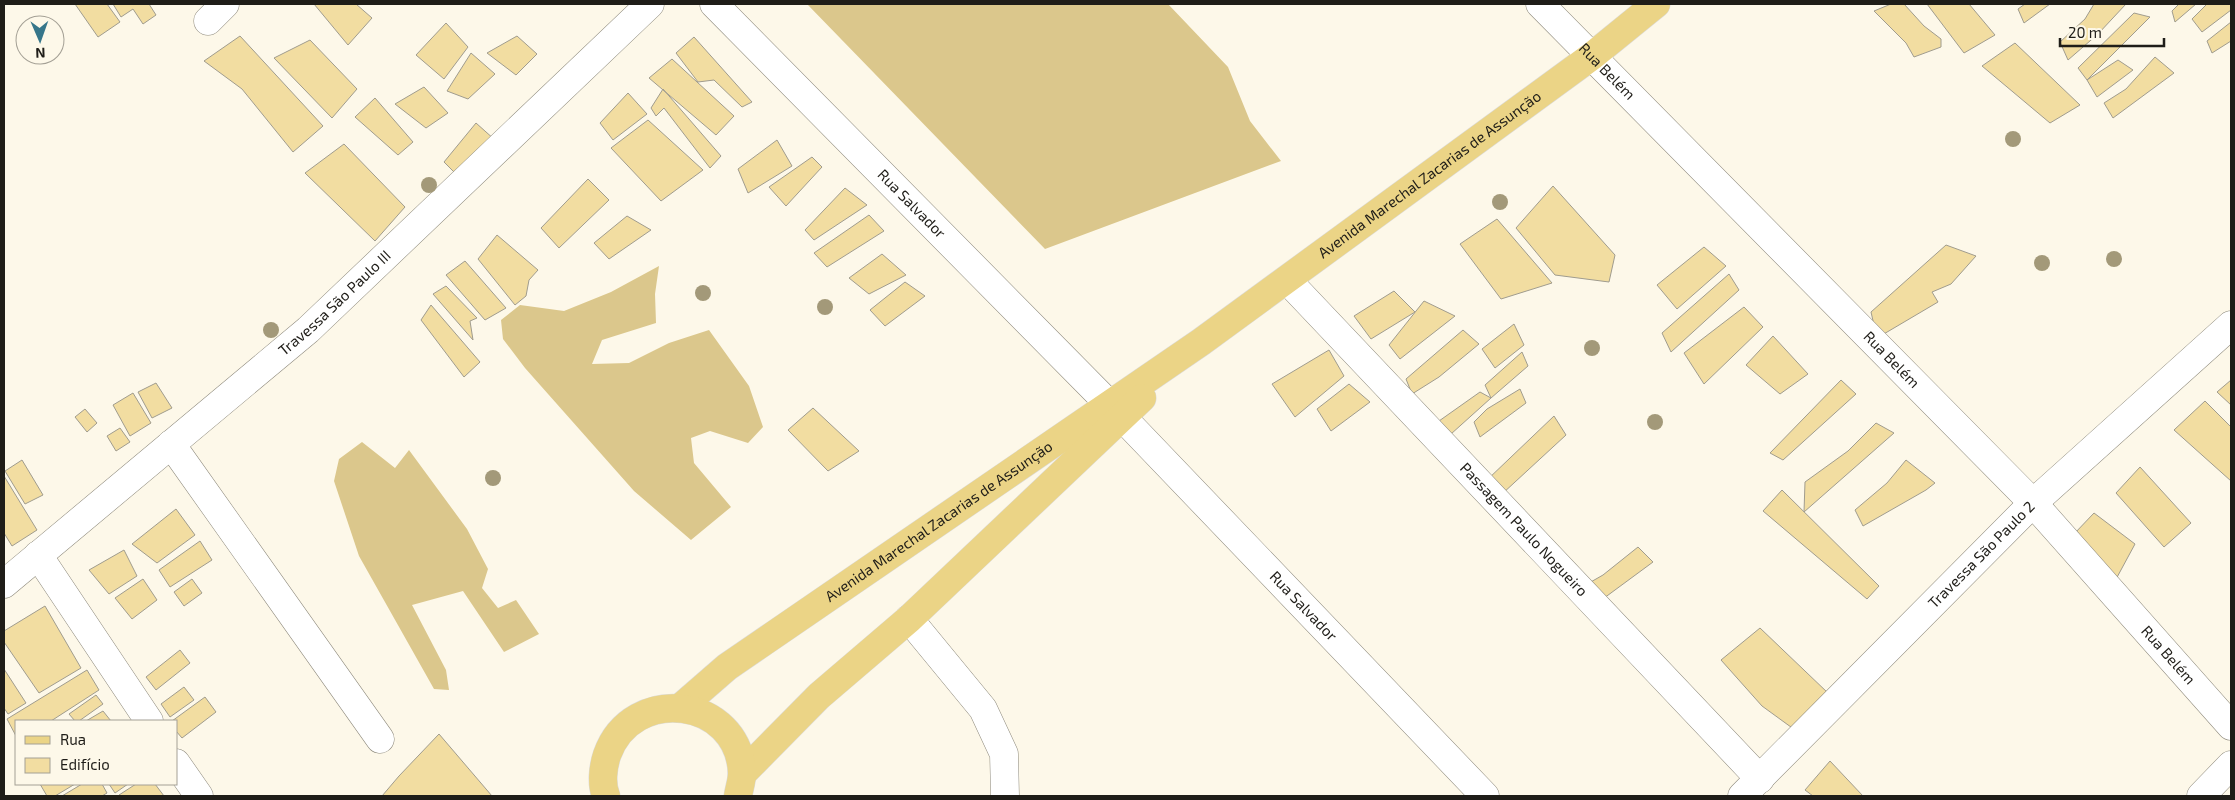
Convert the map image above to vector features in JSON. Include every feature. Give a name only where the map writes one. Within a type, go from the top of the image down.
[{"type":"main road","name":"Avenida Marechal Zacarias de Assunção","points":[[681,707],[727,667],[1116,410],[1201,342],[1592,56],[1656,4]]},
{"type":"main road","name":"Avenida Marechal Zacarias de Assunção","points":[[740,785],[819,696],[909,619],[1116,410]]},
{"type":"main road","points":[[606,796],[603,767],[612,741],[630,721],[654,709],[681,707],[700,712],[722,727],[736,748],[740,785]]},
{"type":"street","name":"Travessa São Paulo III","points":[[4,584],[308,330],[650,4]]},
{"type":"street","name":"Rua Salvador","points":[[714,4],[1116,410],[1485,796]]},
{"type":"street","name":"Rua Belém","points":[[1540,4],[2033,502],[2231,726]]},
{"type":"street","name":"Passagem Paulo Nogueiro","points":[[1287,280],[1751,787]]},
{"type":"street","name":"Travessa São Paulo 2","points":[[1751,787],[2033,502],[2231,325]]},
{"type":"street","points":[[171,444],[380,739]]},
{"type":"street","points":[[38,555],[148,720]]},
{"type":"street","points":[[909,619],[983,709],[1004,754],[1005,796]]},
{"type":"street","points":[[2201,796],[2231,765]]},
{"type":"street","points":[[178,766],[198,796]]},
{"type":"shaded area","points":[[807,4],[1168,4],[1228,67],[1250,121],[1281,161],[1045,249]]},
{"type":"shaded area","points":[[659,266],[655,294],[656,323],[602,340],[592,364],[629,363],[669,343],[709,330],[749,386],[763,427],[748,443],[710,431],[691,438],[694,463],[731,507],[691,540],[634,491],[525,368],[503,339],[501,320],[520,305],[564,311],[611,292]]},
{"type":"shaded area","points":[[362,442],[395,468],[409,450],[467,529],[488,569],[482,588],[498,608],[516,600],[539,634],[504,652],[463,591],[412,605],[446,670],[449,690],[434,689],[359,556],[334,481],[339,459]]},
{"type":"building","points":[[75,4],[107,4],[120,22],[98,37]]},
{"type":"building","points":[[113,4],[149,4],[156,15],[143,24],[133,9],[121,17]]},
{"type":"building","points":[[314,4],[356,4],[372,18],[348,45]]},
{"type":"building","points":[[1891,4],[1904,4],[1924,26],[1941,39],[1941,47],[1914,57],[1906,43],[1874,11]]},
{"type":"building","points":[[1927,4],[1969,4],[1995,35],[1964,53]]},
{"type":"building","points":[[2025,4],[2050,4],[2024,23],[2018,9]]},
{"type":"building","points":[[2094,4],[2126,4],[2098,34],[2068,60],[2060,42],[2085,19]]},
{"type":"building","points":[[2179,4],[2196,4],[2175,22],[2172,11]]},
{"type":"building","points":[[2207,4],[2231,4],[2231,10],[2202,32],[2192,19]]},
{"type":"building","points":[[2134,13],[2150,17],[2087,80],[2078,68]]},
{"type":"building","points":[[2231,22],[2231,41],[2212,53],[2207,41]]},
{"type":"building","points":[[446,23],[468,47],[444,79],[416,55]]},
{"type":"building","points":[[240,36],[323,126],[293,152],[242,89],[204,61]]},
{"type":"building","points":[[517,36],[537,54],[516,75],[487,53]]},
{"type":"building","points":[[694,37],[752,102],[742,107],[714,80],[698,82],[676,53]]},
{"type":"building","points":[[310,40],[357,89],[332,118],[274,58]]},
{"type":"building","points":[[2015,43],[2080,105],[2050,123],[1982,66]]},
{"type":"building","points":[[471,53],[495,74],[468,99],[447,91]]},
{"type":"building","points":[[2155,57],[2174,73],[2113,118],[2104,103],[2126,89]]},
{"type":"building","points":[[672,59],[734,116],[716,135],[649,78]]},
{"type":"building","points":[[2118,60],[2133,70],[2097,97],[2087,80]]},
{"type":"building","points":[[424,87],[448,113],[426,128],[395,104]]},
{"type":"building","points":[[663,89],[721,156],[710,168],[664,108],[656,116],[651,108]]},
{"type":"building","points":[[628,93],[647,114],[613,140],[600,123]]},
{"type":"building","points":[[375,98],[413,142],[398,155],[355,117]]},
{"type":"building","points":[[648,120],[703,170],[661,201],[611,148]]},
{"type":"building","points":[[476,123],[495,140],[456,174],[444,162]]},
{"type":"building","points":[[777,140],[792,166],[748,193],[738,169]]},
{"type":"building","points":[[344,144],[405,207],[375,241],[305,173]]},
{"type":"building","points":[[812,157],[822,167],[786,206],[769,187]]},
{"type":"building","points":[[588,179],[609,200],[559,248],[541,228]]},
{"type":"building","points":[[1553,186],[1615,255],[1609,282],[1555,275],[1516,228]]},
{"type":"building","points":[[845,188],[867,205],[814,240],[805,230]]},
{"type":"building","points":[[869,215],[884,231],[827,267],[814,253]]},
{"type":"building","points":[[627,216],[651,230],[609,259],[594,243]]},
{"type":"building","points":[[1497,219],[1552,283],[1501,299],[1460,244]]},
{"type":"building","points":[[497,235],[538,270],[529,280],[526,296],[515,305],[478,259]]},
{"type":"building","points":[[1946,245],[1976,256],[1951,284],[1932,292],[1938,302],[1877,338],[1871,312]]},
{"type":"building","points":[[1704,247],[1726,266],[1677,309],[1657,285]]},
{"type":"building","points":[[882,254],[906,275],[869,294],[849,278]]},
{"type":"building","points":[[465,261],[506,308],[485,320],[446,275]]},
{"type":"building","points":[[1729,274],[1739,290],[1671,352],[1662,333]]},
{"type":"building","points":[[905,282],[925,296],[885,326],[870,310]]},
{"type":"building","points":[[446,286],[477,318],[470,321],[473,340],[433,294]]},
{"type":"building","points":[[1394,291],[1415,312],[1371,339],[1354,316]]},
{"type":"building","points":[[1424,301],[1455,316],[1400,359],[1389,345]]},
{"type":"building","points":[[431,305],[480,362],[464,377],[421,320]]},
{"type":"building","points":[[1744,307],[1763,327],[1704,384],[1684,353]]},
{"type":"building","points":[[1514,324],[1524,345],[1495,368],[1482,349]]},
{"type":"building","points":[[1463,330],[1479,344],[1439,377],[1412,394],[1406,379]]},
{"type":"building","points":[[1773,336],[1808,374],[1780,394],[1746,365]]},
{"type":"building","points":[[1329,350],[1344,376],[1295,417],[1272,384]]},
{"type":"building","points":[[1522,352],[1528,366],[1491,398],[1485,385]]},
{"type":"building","points":[[1841,380],[1856,394],[1783,460],[1770,453]]},
{"type":"building","points":[[2231,380],[2231,405],[2217,392]]},
{"type":"building","points":[[156,383],[172,408],[152,418],[138,392]]},
{"type":"building","points":[[1349,384],[1370,402],[1331,431],[1317,409]]},
{"type":"building","points":[[1520,389],[1526,403],[1480,437],[1474,422],[1487,409]]},
{"type":"building","points":[[1480,392],[1491,398],[1451,434],[1439,421]]},
{"type":"building","points":[[133,393],[151,423],[130,436],[113,405]]},
{"type":"building","points":[[2205,401],[2231,427],[2231,481],[2174,430]]},
{"type":"building","points":[[813,408],[859,451],[828,471],[788,430]]},
{"type":"building","points":[[85,409],[97,423],[87,432],[75,417]]},
{"type":"building","points":[[1554,416],[1566,435],[1502,494],[1487,480]]},
{"type":"building","points":[[1876,423],[1894,433],[1804,512],[1805,482],[1848,451]]},
{"type":"building","points":[[120,428],[130,442],[116,451],[107,436]]},
{"type":"building","points":[[22,460],[43,495],[25,504],[5,471]]},
{"type":"building","points":[[1906,460],[1935,483],[1863,526],[1855,510],[1887,483]]},
{"type":"building","points":[[2140,467],[2191,523],[2164,547],[2116,493]]},
{"type":"building","points":[[4,476],[37,530],[12,546],[4,533]]},
{"type":"building","points":[[1782,490],[1879,586],[1867,599],[1763,511]]},
{"type":"building","points":[[176,509],[195,535],[157,563],[132,544]]},
{"type":"building","points":[[2094,513],[2135,544],[2115,581],[2074,534]]},
{"type":"building","points":[[200,541],[212,560],[170,587],[159,570]]},
{"type":"building","points":[[1638,547],[1653,562],[1596,604],[1582,587],[1603,575]]},
{"type":"building","points":[[124,550],[137,576],[109,594],[89,570]]},
{"type":"building","points":[[143,579],[157,600],[132,619],[115,598]]},
{"type":"building","points":[[192,579],[202,593],[184,606],[174,592]]},
{"type":"building","points":[[45,606],[81,668],[39,693],[4,642],[4,631]]},
{"type":"building","points":[[1760,628],[1828,693],[1795,730],[1762,706],[1721,660]]},
{"type":"building","points":[[180,650],[190,663],[156,690],[146,677]]},
{"type":"building","points":[[4,669],[26,703],[8,714],[4,708]]},
{"type":"building","points":[[87,670],[99,690],[53,720],[15,720],[15,734],[7,719]]},
{"type":"building","points":[[184,687],[194,700],[170,717],[161,704]]},
{"type":"building","points":[[96,695],[103,704],[80,720],[74,720],[69,714]]},
{"type":"building","points":[[205,697],[216,712],[182,738],[178,733],[178,720],[173,720]]},
{"type":"building","points":[[103,711],[110,720],[88,720]]},
{"type":"building","points":[[439,734],[492,796],[382,796],[399,776]]},
{"type":"building","points":[[1830,761],[1863,796],[1813,796],[1805,790]]},
{"type":"building","points":[[41,785],[73,785],[55,796],[47,796]]},
{"type":"building","points":[[80,785],[103,785],[107,793],[102,796],[62,796]]},
{"type":"building","points":[[110,785],[127,785],[115,793]]},
{"type":"building","points":[[134,785],[156,785],[164,796],[120,796]]}]
